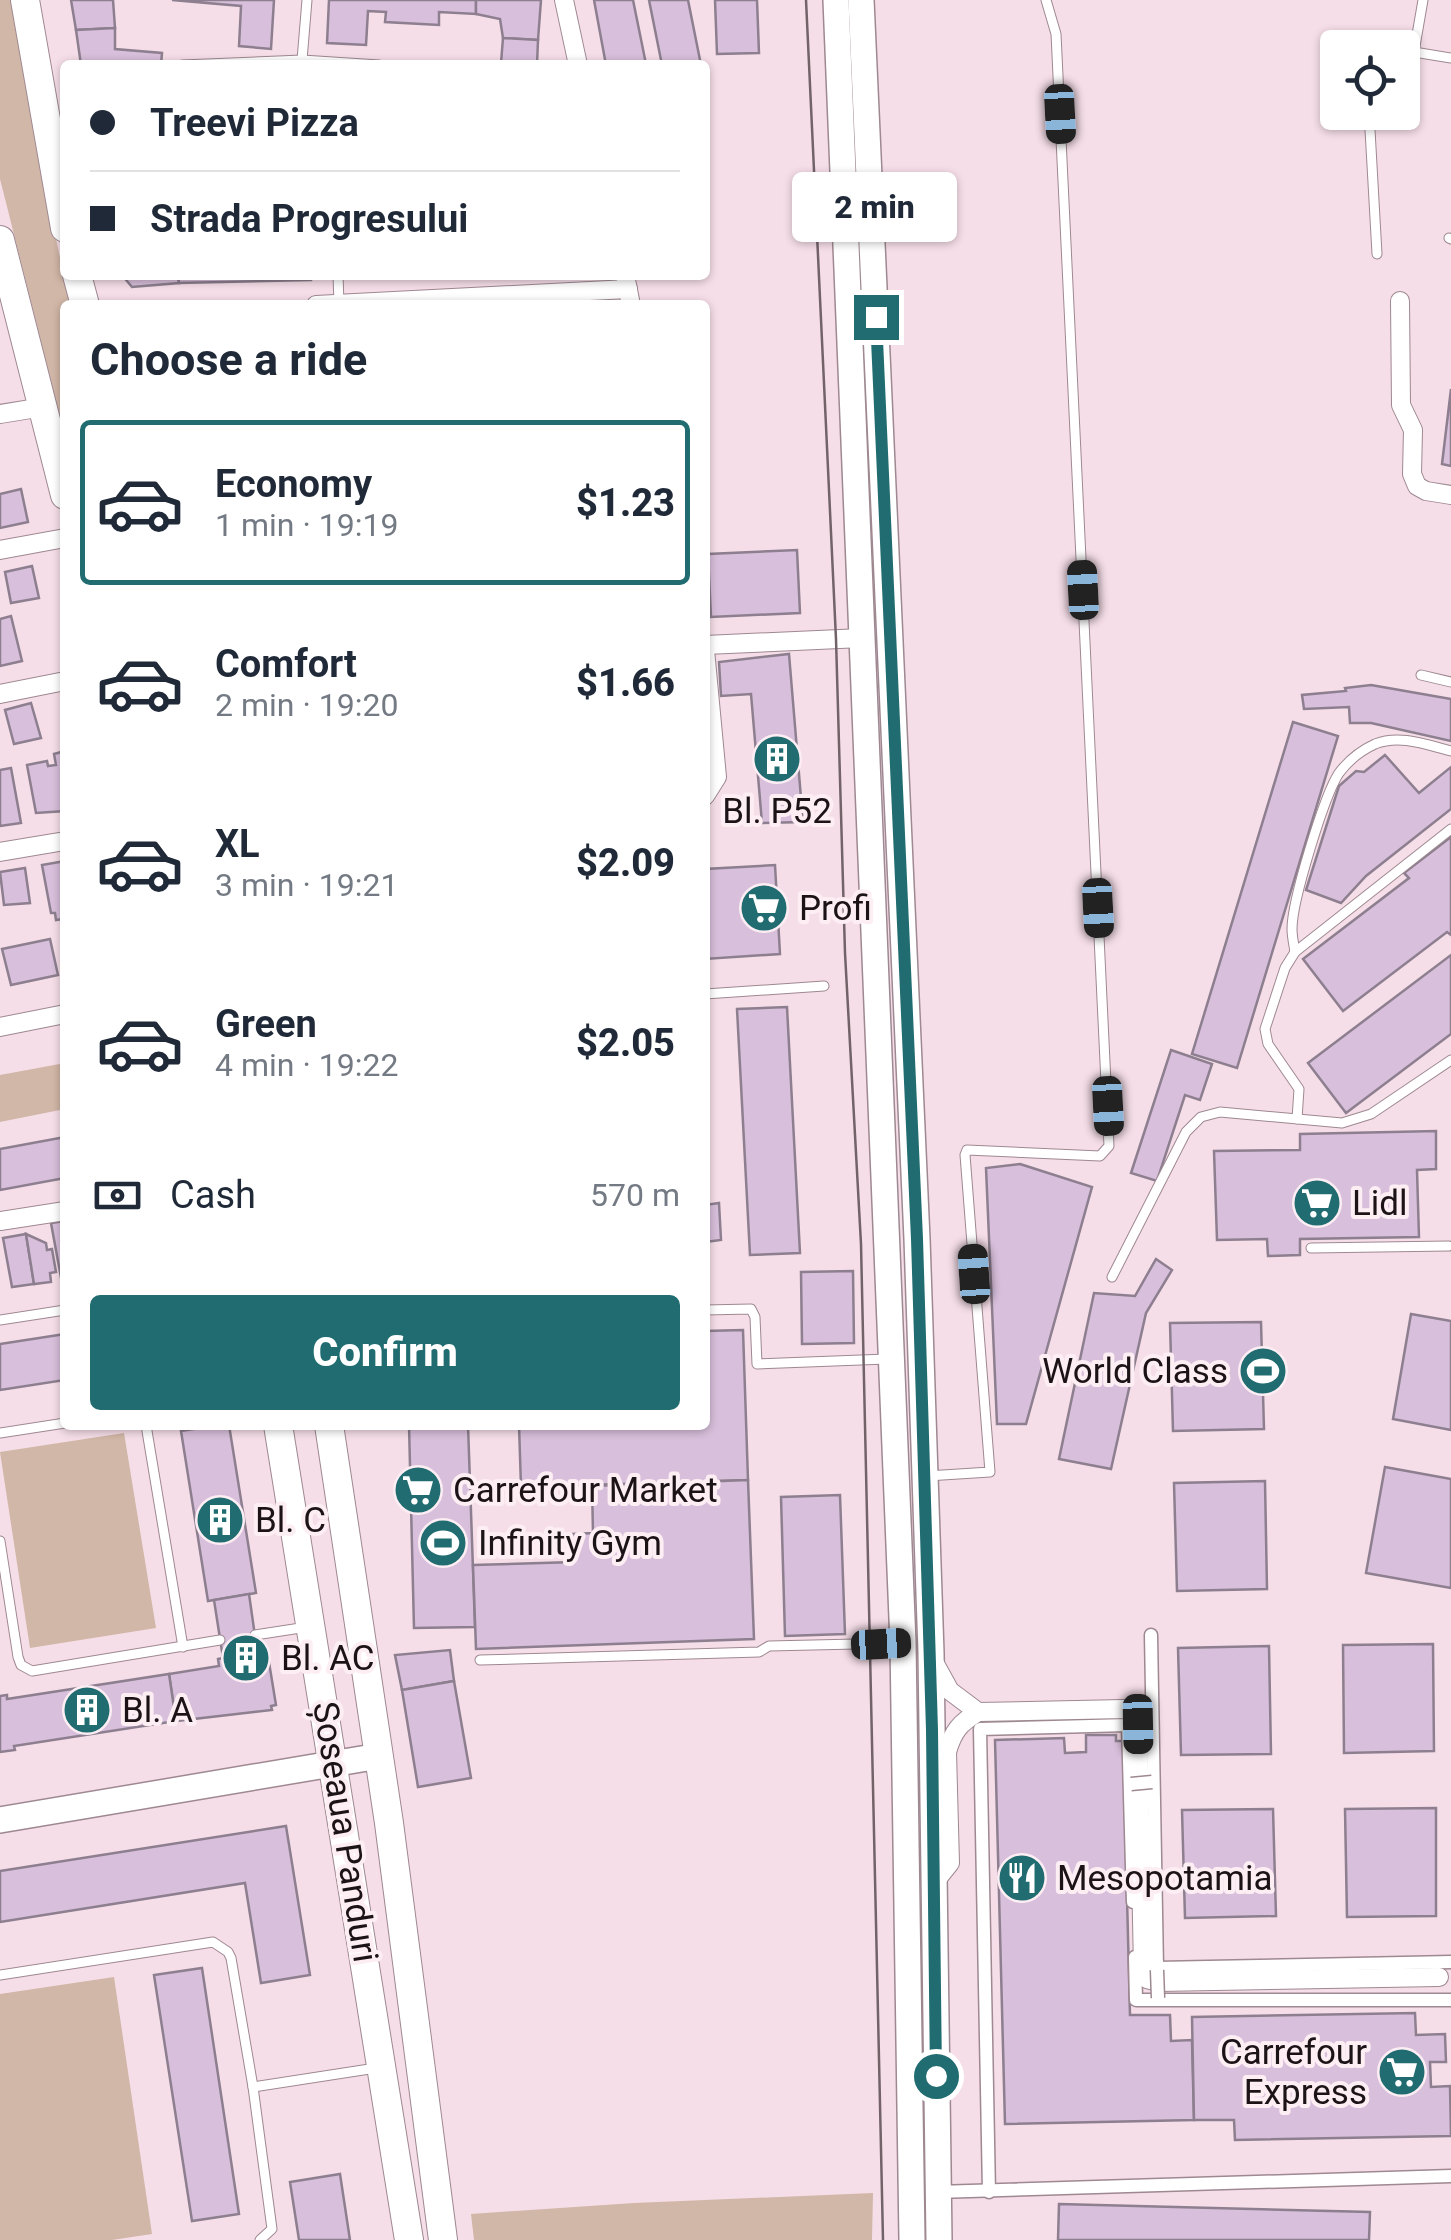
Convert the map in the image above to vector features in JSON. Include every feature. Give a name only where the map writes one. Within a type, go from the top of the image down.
[{"type":"main road","points":[[25,0],[55,129],[60,178]]},
{"type":"main road","points":[[836,0],[903,1642],[912,2240]]},
{"type":"main road","points":[[861,0],[916,1220],[931,1652],[939,2240]]},
{"type":"main road","points":[[0,240],[5,282],[60,476]]},
{"type":"main road","points":[[862,638],[890,637]]},
{"type":"main road","name":"Șoseaua Panduri","points":[[279,1430],[409,2240]]},
{"type":"main road","name":"Șoseaua Panduri","points":[[329,1430],[379,1756],[442,2240]]},
{"type":"main road","points":[[896,1476],[924,1476]]},
{"type":"main road","points":[[0,1820],[379,1756]]},
{"type":"street","points":[[564,0],[577,60]]},
{"type":"street","points":[[422,300],[628,290]]},
{"type":"street","points":[[1400,301],[1401,405],[1413,430],[1412,474],[1417,486],[1426,492],[1451,495]]},
{"type":"street","points":[[0,414],[43,407]]},
{"type":"street","points":[[0,550],[60,539]]},
{"type":"street","points":[[710,648],[862,638]]},
{"type":"street","points":[[0,694],[60,681]]},
{"type":"street","points":[[710,702],[717,777],[710,788]]},
{"type":"street","points":[[0,852],[60,841]]},
{"type":"street","points":[[0,1027],[60,1015]]},
{"type":"street","points":[[0,1221],[60,1213]]},
{"type":"street","points":[[1151,1634],[1158,1999]]},
{"type":"street","points":[[931,1652],[950,1691],[978,1712]]},
{"type":"street","points":[[934,1882],[950,1862],[947,1752],[960,1723],[978,1712],[1124,1709],[1134,1713],[1138,1724],[1143,1968],[1147,1979],[1158,1982],[1447,1972]]},
{"type":"street","points":[[988,2192],[980,1730],[1128,1725],[1136,2000],[1451,2000]]},
{"type":"street","points":[[1130,1784],[1153,1782]]},
{"type":"street","points":[[1157,1969],[1447,1972]]},
{"type":"street","points":[[937,2192],[1451,2176]]},
{"type":"lane","points":[[301,60],[307,0]]},
{"type":"lane","points":[[924,1476],[990,1472],[965,1155],[972,1148],[1100,1156],[1110,1146],[1056,34],[1046,0]]},
{"type":"lane","points":[[1417,30],[1422,0]]},
{"type":"lane","points":[[1420,53],[1451,58]]},
{"type":"lane","points":[[1369,130],[1377,254]]},
{"type":"lane","points":[[1421,675],[1451,682]]},
{"type":"lane","points":[[1295,952],[1292,928],[1298,896],[1331,789],[1340,772],[1357,756],[1389,740],[1410,740],[1451,751]]},
{"type":"lane","points":[[1296,1119],[1299,1090],[1268,1044],[1264,1029],[1285,968],[1295,952],[1451,828]]},
{"type":"lane","points":[[710,994],[824,986]]},
{"type":"lane","points":[[1112,1278],[1186,1132],[1201,1117],[1220,1112],[1342,1122],[1371,1114],[1451,1060]]},
{"type":"lane","points":[[1311,1248],[1450,1246]]},
{"type":"lane","points":[[710,1310],[751,1309],[755,1317],[757,1364],[891,1358]]},
{"type":"lane","points":[[0,1320],[60,1311]]},
{"type":"lane","points":[[0,1434],[60,1424]]},
{"type":"lane","points":[[147,1430],[183,1646]]},
{"type":"lane","points":[[0,1541],[18,1657],[21,1665],[32,1672],[220,1640]]},
{"type":"lane","points":[[255,1635],[312,1626]]},
{"type":"lane","points":[[480,1660],[758,1652],[769,1646],[903,1642]]},
{"type":"lane","points":[[0,1974],[212,1942],[220,1945],[231,1958],[272,2229],[260,2240]]},
{"type":"lane","points":[[252,2087],[384,2067]]},
{"type":"shaded area","points":[[0,0],[14,0],[33,130],[60,258],[60,280],[65,280],[69,300],[60,300],[60,416],[0,179]]},
{"type":"shaded area","points":[[60,1064],[60,1110],[0,1122],[0,1075]]},
{"type":"shaded area","points":[[124,1433],[156,1628],[30,1648],[0,1452]]},
{"type":"shaded area","points":[[114,1977],[152,2234],[112,2240],[0,2240],[0,1994]]},
{"type":"shaded area","points":[[873,2193],[872,2240],[474,2240],[471,2214],[634,2203]]},
{"type":"building","points":[[71,0],[113,0],[115,28],[76,30]]},
{"type":"building","points":[[172,0],[274,0],[271,49],[239,46],[241,6]]},
{"type":"building","points":[[329,0],[476,0],[476,14],[439,12],[439,25],[385,22],[386,12],[368,11],[366,45],[327,43]]},
{"type":"building","points":[[476,0],[541,0],[538,40],[503,38],[500,19],[476,14]]},
{"type":"building","points":[[594,0],[633,0],[645,60],[605,60]]},
{"type":"building","points":[[649,0],[688,0],[700,60],[661,60]]},
{"type":"building","points":[[715,0],[757,0],[759,53],[717,54]]},
{"type":"building","points":[[115,28],[115,49],[162,53],[161,60],[80,60],[76,30]]},
{"type":"building","points":[[503,38],[538,40],[537,60],[501,60]]},
{"type":"building","points":[[126,280],[179,283],[132,287]]},
{"type":"building","points":[[179,280],[311,280],[179,283]]},
{"type":"building","points":[[1451,389],[1451,466],[1442,464]]},
{"type":"building","points":[[21,489],[28,522],[0,528],[0,494]]},
{"type":"building","points":[[797,550],[800,613],[711,617],[710,554]]},
{"type":"building","points":[[32,566],[39,598],[11,603],[5,572]]},
{"type":"building","points":[[11,616],[22,661],[0,666],[0,619]]},
{"type":"building","name":"Bl. P52","points":[[789,654],[803,822],[762,823],[751,694],[721,696],[719,662]]},
{"type":"building","points":[[1371,685],[1451,699],[1451,741],[1371,723],[1350,723],[1349,707],[1304,709],[1302,695]]},
{"type":"building","points":[[31,703],[41,738],[14,744],[5,710]]},
{"type":"building","points":[[1293,722],[1338,736],[1237,1068],[1192,1054]]},
{"type":"building","points":[[60,752],[60,811],[36,813],[27,765],[47,761],[48,766],[56,765],[54,754]]},
{"type":"building","points":[[1385,755],[1419,793],[1451,767],[1451,809],[1366,876],[1341,903],[1306,890],[1339,786]]},
{"type":"building","points":[[11,768],[21,823],[0,826],[0,770]]},
{"type":"building","points":[[1451,837],[1451,935],[1447,932],[1343,1011],[1303,959],[1409,878],[1404,873]]},
{"type":"building","points":[[60,862],[60,919],[51,913],[42,865]]},
{"type":"building","points":[[775,865],[780,954],[710,959],[710,869]]},
{"type":"building","points":[[25,868],[30,903],[4,905],[0,872]]},
{"type":"building","points":[[50,939],[58,975],[11,985],[2,949]]},
{"type":"building","points":[[1451,955],[1451,1034],[1346,1113],[1308,1063]]},
{"type":"building","points":[[787,1007],[800,1253],[750,1255],[737,1009]]},
{"type":"building","points":[[1171,1050],[1212,1064],[1200,1100],[1185,1095],[1157,1181],[1131,1173]]},
{"type":"building","name":"Lidl","points":[[1436,1131],[1436,1169],[1417,1170],[1419,1237],[1300,1239],[1300,1255],[1268,1256],[1267,1239],[1217,1240],[1214,1151],[1300,1150],[1300,1134]]},
{"type":"building","points":[[60,1138],[60,1179],[0,1190],[0,1149]]},
{"type":"building","points":[[1020,1164],[1092,1187],[1026,1424],[997,1424],[986,1168]]},
{"type":"building","points":[[719,1203],[721,1240],[710,1241],[710,1204]]},
{"type":"building","points":[[60,1222],[60,1272],[51,1223]]},
{"type":"building","points":[[26,1234],[34,1284],[12,1287],[3,1238]]},
{"type":"building","points":[[26,1234],[46,1243],[47,1250],[52,1249],[56,1272],[50,1273],[51,1282],[34,1284]]},
{"type":"building","points":[[1156,1259],[1172,1270],[1146,1313],[1111,1469],[1059,1459],[1094,1293],[1135,1296]]},
{"type":"building","points":[[853,1271],[854,1343],[802,1344],[801,1272]]},
{"type":"building","points":[[1411,1314],[1451,1321],[1451,1430],[1393,1419]]},
{"type":"building","points":[[1261,1322],[1264,1429],[1173,1431],[1170,1323]]},
{"type":"building","points":[[743,1330],[748,1480],[521,1487],[519,1430],[710,1430],[710,1331]]},
{"type":"building","points":[[60,1335],[60,1381],[0,1390],[0,1344]]},
{"type":"building","name":"Bl. C","points":[[230,1430],[256,1593],[208,1601],[181,1431]]},
{"type":"building","points":[[409,1430],[468,1430],[475,1627],[414,1628]]},
{"type":"building","points":[[1385,1467],[1451,1479],[1451,1588],[1366,1573]]},
{"type":"building","points":[[748,1480],[754,1639],[476,1649],[473,1565],[574,1562],[573,1534],[593,1533],[592,1486]]},
{"type":"building","points":[[1265,1481],[1267,1589],[1177,1591],[1174,1483]]},
{"type":"building","points":[[840,1495],[845,1634],[785,1636],[781,1497]]},
{"type":"building","name":"Bl. AC","points":[[249,1594],[258,1657],[268,1656],[276,1705],[271,1706],[272,1710],[176,1721],[169,1674],[219,1666],[218,1659],[223,1658],[214,1600]]},
{"type":"building","points":[[1433,1644],[1434,1751],[1344,1753],[1343,1645]]},
{"type":"building","points":[[1269,1646],[1271,1754],[1181,1755],[1178,1648]]},
{"type":"building","points":[[450,1650],[454,1681],[402,1690],[395,1655]]},
{"type":"building","name":"Bl. A","points":[[169,1674],[176,1721],[14,1746],[15,1750],[0,1752],[0,1696],[7,1695],[7,1699]]},
{"type":"building","points":[[454,1681],[471,1778],[418,1787],[402,1690]]},
{"type":"building","points":[[1086,1735],[1116,1735],[1116,1741],[1123,1741],[1130,2015],[1170,2015],[1171,2041],[1192,2040],[1194,2120],[1005,2124],[995,1740],[1064,1738],[1065,1753],[1086,1752]]},
{"type":"building","points":[[1436,1808],[1436,1916],[1347,1917],[1345,1809]]},
{"type":"building","points":[[1273,1809],[1276,1916],[1185,1918],[1182,1810]]},
{"type":"building","points":[[286,1826],[310,1975],[261,1983],[245,1883],[0,1922],[0,1871]]},
{"type":"building","points":[[202,1968],[239,2214],[192,2221],[154,1975]]},
{"type":"building","points":[[1415,2013],[1416,2035],[1445,2034],[1446,2062],[1430,2062],[1431,2087],[1450,2086],[1451,2136],[1235,2140],[1234,2120],[1194,2120],[1192,2017]]},
{"type":"building","points":[[340,2174],[350,2240],[299,2240],[290,2182]]},
{"type":"building","points":[[1059,2204],[1370,2212],[1369,2240],[1058,2240]]},
{"type":"tram line","points":[[806,0],[836,639],[845,953],[861,1244],[883,2240]]},
{"type":"place","name":"Bl. P52","points":[[777,759]]},
{"type":"place","name":"Profi","points":[[764,908]]},
{"type":"place","name":"Lidl","points":[[1317,1203]]},
{"type":"place","name":"World Class","points":[[1263,1371]]},
{"type":"place","name":"Carrefour Market","points":[[418,1490]]},
{"type":"place","name":"Bl. C","points":[[220,1520]]},
{"type":"place","name":"Infinity Gym","points":[[443,1543]]},
{"type":"place","name":"Bl. AC","points":[[246,1658]]},
{"type":"place","name":"Bl. A","points":[[87,1710]]},
{"type":"place","name":"Mesopotamia","points":[[1022,1878]]},
{"type":"place","name":"Carrefour Express","points":[[1402,2072]]},
{"type":"route","points":[[876,317],[917,1239],[931,1652],[936,2076]]}]
